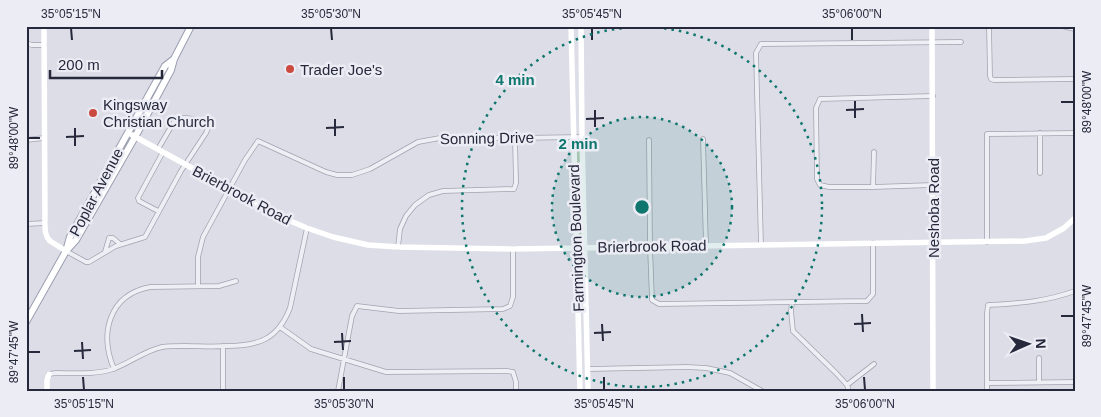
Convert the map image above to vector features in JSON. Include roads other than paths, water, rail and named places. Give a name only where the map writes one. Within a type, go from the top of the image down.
[{"type":"main road","name":"Poplar Avenue","points":[[26,322],[66,251],[76,240],[135,137],[171,70],[174,59],[191,26]]},
{"type":"main road","name":"Poplar Avenue","points":[[66,251],[70,237],[165,66],[174,59]]},
{"type":"street","points":[[44,26],[45,223],[48,239],[86,262],[120,244],[145,236],[158,211],[206,134],[209,124],[183,118],[175,120],[138,198],[139,201],[158,211]]},
{"type":"street","name":"Farmington Boulevard","points":[[571,26],[580,391]]},
{"type":"street","name":"Farmington Boulevard","points":[[581,26],[588,391]]},
{"type":"street","name":"Neshoba Road","points":[[932,26],[933,391]]},
{"type":"street","points":[[989,26],[991,79],[1075,79]]},
{"type":"street","points":[[1062,26],[1075,29]]},
{"type":"street","points":[[760,245],[756,52],[761,44],[961,42]]},
{"type":"street","points":[[26,43],[44,45]]},
{"type":"street","points":[[933,96],[820,99],[816,108],[817,180],[820,185],[829,187],[873,187],[933,184]]},
{"type":"street","name":"Brierbrook Road","points":[[128,132],[281,217],[307,228],[348,241],[368,245],[513,249],[1025,241],[1046,238],[1064,228],[1075,218]]},
{"type":"street","points":[[1040,133],[1040,173]]},
{"type":"street","points":[[988,242],[987,134],[1075,133]]},
{"type":"street","name":"Sonning Drive","points":[[229,189],[258,141],[326,172],[337,175],[352,175],[370,169],[418,142],[440,138],[582,137]]},
{"type":"street","points":[[26,140],[44,138]]},
{"type":"street","points":[[398,247],[400,229],[406,216],[415,205],[429,195],[443,191],[514,189],[516,183],[516,138]]},
{"type":"street","points":[[703,139],[706,246]]},
{"type":"street","points":[[649,140],[652,300],[658,304],[867,301],[873,294],[874,243]]},
{"type":"street","points":[[873,187],[874,152]]},
{"type":"street","points":[[198,286],[198,262],[201,243],[229,189]]},
{"type":"street","points":[[26,224],[45,223]]},
{"type":"street","points":[[47,391],[49,374],[98,372],[114,369],[149,351],[165,346],[243,346],[268,338],[280,327],[290,308],[307,228]]},
{"type":"street","points":[[105,252],[108,238],[113,238],[120,244]]},
{"type":"street","points":[[338,391],[352,316],[357,306],[390,311],[503,309],[510,306],[513,297],[513,249]]},
{"type":"street","points":[[114,369],[109,354],[107,333],[112,316],[126,296],[150,287],[219,286],[236,281]]},
{"type":"street","points":[[987,391],[988,304],[1035,302],[1075,291]]},
{"type":"street","points":[[792,302],[790,311],[793,330],[823,359],[849,391]]},
{"type":"street","points":[[280,327],[312,349],[386,372],[501,370],[513,372],[516,391]]},
{"type":"street","points":[[223,346],[223,391]]},
{"type":"street","points":[[1039,382],[1040,358]]},
{"type":"street","points":[[846,385],[874,364]]},
{"type":"street","points":[[580,369],[687,366],[706,368],[730,373],[762,391]]},
{"type":"street","points":[[987,383],[1075,382]]},
{"type":"place","name":"Trader Joe's","points":[[290,69]]},
{"type":"place","name":"Kingsway Christian Church","points":[[93,113]]}]
